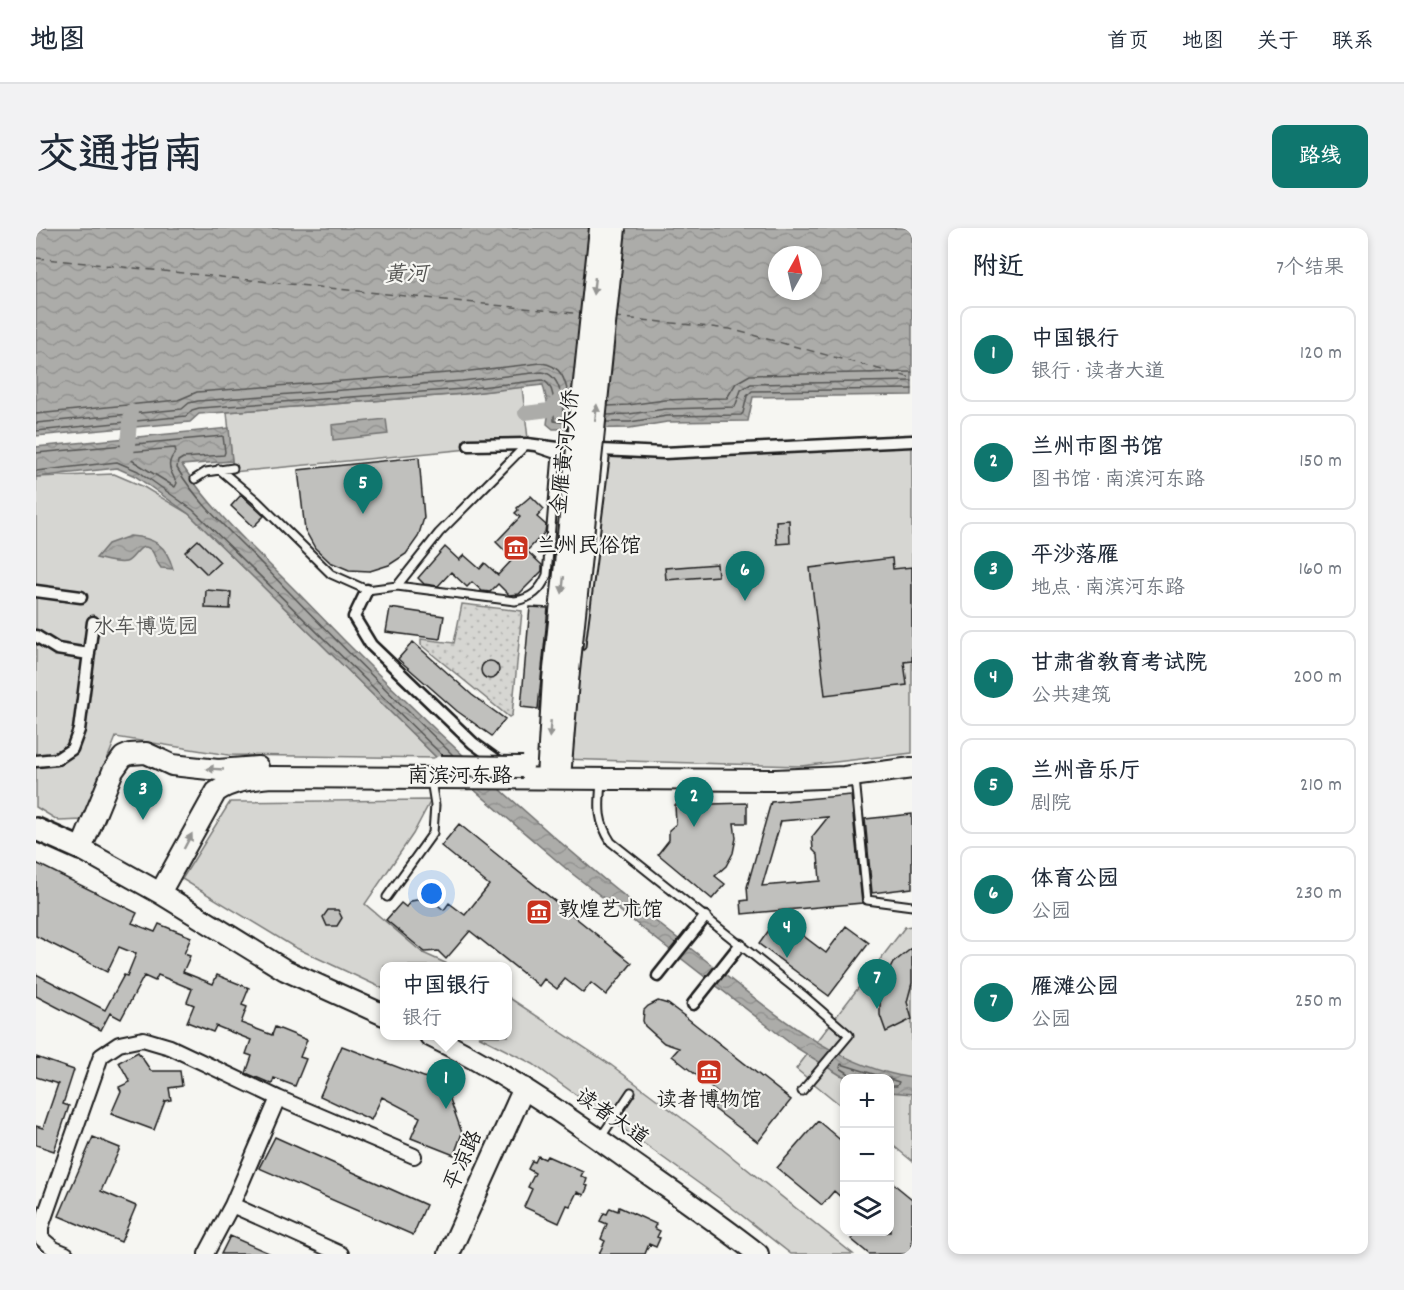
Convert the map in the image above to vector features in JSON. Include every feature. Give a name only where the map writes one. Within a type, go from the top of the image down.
[{"type":"main road","name":"金雁黄河大侨","points":[[561,680],[600,228]]},
{"type":"main road","name":"金雁黄河大侨","points":[[561,680],[615,228]]},
{"type":"main road","points":[[554,773],[561,680]]},
{"type":"main road","name":"南滨河东路","points":[[81,849],[113,771],[123,757],[130,754],[147,753],[172,765],[218,770],[271,766],[437,773]]},
{"type":"main road","name":"南滨河东路","points":[[160,893],[216,792],[225,786],[249,780],[271,777],[437,773],[775,770],[892,761],[912,756]]},
{"type":"main road","name":"南滨河东路","points":[[554,773],[601,779],[764,780],[855,776],[912,768]]},
{"type":"main road","points":[[36,829],[81,849],[160,893],[285,970],[380,1013]]},
{"type":"main road","name":"读者大道","points":[[440,1040],[524,1088],[725,1228],[758,1254]]},
{"type":"main road","name":"平凉路","points":[[449,1254],[524,1088]]},
{"type":"street","points":[[469,445],[527,444],[558,448],[664,453],[912,441]]},
{"type":"street","points":[[367,590],[354,617],[371,645],[472,743],[522,772]]},
{"type":"street","points":[[36,591],[81,597]]},
{"type":"street","points":[[36,761],[57,759],[72,748],[79,730],[93,622]]},
{"type":"street","points":[[36,636],[57,649],[89,654]]},
{"type":"street","points":[[661,972],[705,917]]},
{"type":"street","points":[[696,1000],[740,945]]},
{"type":"street","points":[[66,1254],[54,1249],[41,1238],[41,1227],[101,1056],[118,1044],[142,1039],[170,1047],[278,1098],[414,1156]]},
{"type":"street","points":[[206,1254],[232,1205],[278,1098]]},
{"type":"street","points":[[232,1205],[341,1254]]},
{"type":"lane","points":[[397,586],[439,533],[527,444],[557,455],[605,458],[580,657]]},
{"type":"lane","points":[[219,469],[257,501],[331,574],[367,590],[397,586],[515,601],[526,599],[535,593],[547,575],[557,455]]},
{"type":"lane","points":[[195,479],[206,472],[233,468]]},
{"type":"lane","points":[[554,773],[571,734],[575,701]]},
{"type":"lane","points":[[387,897],[433,832],[437,773]]},
{"type":"lane","points":[[855,776],[867,900],[912,906]]},
{"type":"lane","points":[[601,779],[599,813],[603,828],[611,842],[803,995],[849,1035],[802,1091]]},
{"type":"lane","points":[[600,1140],[631,1092]]},
{"type":"green space","points":[[522,387],[528,439],[469,449],[233,472],[227,412],[464,394]]},
{"type":"green space","points":[[912,436],[912,753],[801,766],[560,759],[596,450]]},
{"type":"green space","name":"水车博览园","points":[[114,474],[142,486],[189,514],[437,758],[228,755],[116,737],[83,820],[59,821],[36,807],[36,477]]},
{"type":"green space","points":[[462,604],[522,611],[512,715],[509,717],[421,645],[421,639],[454,643]]},
{"type":"green space","points":[[431,800],[413,834],[365,904],[423,953],[443,962],[380,962],[380,987],[294,947],[182,879],[230,802]]},
{"type":"green space","points":[[912,926],[912,1161],[894,1146],[894,1074],[840,1074],[840,1105],[796,1069],[905,927]]},
{"type":"green space","points":[[512,1000],[611,1065],[711,1140],[853,1254],[791,1254],[726,1203],[533,1064],[486,1040],[512,1040]]},
{"type":"water","name":"黄河","points":[[36,228],[912,228],[912,395],[753,397],[748,421],[667,422],[630,428],[553,429],[547,424],[549,410],[543,385],[464,394],[199,414],[190,422],[36,436]]},
{"type":"water","points":[[386,419],[388,434],[333,440],[332,425]]},
{"type":"water","points":[[229,428],[232,461],[182,465],[194,483],[237,532],[396,692],[548,832],[654,920],[803,1033],[855,1061],[912,1078],[912,1094],[894,1092],[894,1074],[840,1075],[795,1047],[570,872],[437,758],[189,514],[135,476],[117,468],[36,477],[36,447]]},
{"type":"water","points":[[130,536],[146,538],[158,544],[167,554],[173,569],[161,568],[152,551],[144,547],[126,562],[96,558],[108,544]]},
{"type":"building","points":[[419,457],[424,518],[418,537],[406,554],[389,565],[370,571],[349,570],[330,562],[315,548],[305,530],[298,470]]},
{"type":"building","points":[[241,495],[264,516],[253,527],[231,506]]},
{"type":"building","name":"兰州民俗馆","points":[[531,496],[544,509],[537,517],[546,525],[545,532],[527,551],[542,565],[542,571],[519,594],[509,595],[498,584],[490,592],[482,591],[472,582],[467,587],[451,572],[438,586],[424,584],[418,578],[445,547],[459,560],[464,555],[480,569],[485,563],[498,575],[513,559],[496,542],[520,517],[515,513],[517,508]]},
{"type":"building","points":[[789,520],[790,543],[777,544],[776,521]]},
{"type":"building","points":[[198,540],[220,562],[207,574],[185,552]]},
{"type":"building","points":[[892,558],[893,569],[912,567],[912,661],[904,662],[907,685],[825,695],[810,568]]},
{"type":"building","points":[[717,564],[718,576],[666,580],[665,568]]},
{"type":"building","points":[[206,590],[231,592],[230,609],[205,608]]},
{"type":"building","points":[[530,607],[548,608],[538,709],[521,707]]},
{"type":"building","points":[[390,608],[444,616],[440,639],[386,632]]},
{"type":"building","points":[[413,642],[472,695],[505,719],[492,736],[457,711],[398,659]]},
{"type":"building","points":[[490,661],[496,664],[499,670],[496,676],[490,679],[484,676],[481,670],[484,664]]},
{"type":"building","points":[[851,795],[862,903],[742,914],[741,901],[748,900],[747,887],[771,802]],"holes":[[[828,817],[812,837],[813,850],[818,855],[820,881],[762,886],[781,821]]]},
{"type":"building","points":[[747,803],[747,823],[734,823],[736,838],[733,853],[726,866],[715,876],[725,884],[712,899],[658,854],[669,840],[669,830],[676,824],[675,805]]},
{"type":"building","points":[[912,814],[912,888],[872,893],[865,819]]},
{"type":"building","name":"敦煌艺术馆","points":[[459,824],[632,963],[606,995],[591,983],[583,993],[565,979],[557,989],[544,979],[539,986],[512,964],[512,962],[509,962],[470,931],[446,959],[438,951],[425,952],[386,920],[401,903],[406,907],[411,901],[429,898],[444,910],[449,903],[465,915],[489,885],[441,846]]},
{"type":"building","points":[[36,863],[137,913],[132,923],[155,932],[159,924],[191,937],[184,954],[190,956],[183,972],[213,984],[217,975],[249,988],[242,1005],[247,1007],[241,1023],[272,1035],[275,1027],[307,1040],[300,1057],[306,1059],[295,1086],[274,1078],[272,1084],[246,1073],[252,1056],[246,1054],[251,1040],[216,1026],[213,1032],[187,1022],[194,1005],[187,1002],[192,989],[158,975],[155,981],[144,976],[121,1019],[110,1013],[101,1030],[36,996],[36,974],[105,1010],[124,975],[127,976],[136,954],[119,947],[107,972],[36,936]]},
{"type":"building","points":[[328,910],[338,910],[342,918],[337,926],[327,926],[323,917]]},
{"type":"building","points":[[846,926],[869,943],[829,996],[759,944],[769,930],[777,937],[792,931],[802,935],[826,953]]},
{"type":"building","points":[[912,948],[912,983],[907,1002],[912,1019],[886,1032],[880,1015],[880,988],[893,963]]},
{"type":"building","points":[[658,1001],[668,1004],[687,1018],[791,1100],[758,1142],[713,1108],[723,1096],[672,1056],[679,1048],[664,1043],[645,1026],[644,1010]]},
{"type":"building","points":[[342,1046],[445,1085],[462,1133],[454,1155],[411,1138],[420,1117],[382,1097],[371,1120],[320,1096]]},
{"type":"building","points":[[138,1052],[151,1071],[180,1071],[182,1086],[169,1088],[171,1100],[165,1101],[154,1130],[111,1114],[121,1091],[119,1087],[130,1082],[119,1062]]},
{"type":"building","points":[[36,1057],[74,1070],[63,1104],[69,1106],[54,1151],[36,1145],[36,1126],[43,1128],[58,1084],[36,1077]]},
{"type":"building","points":[[818,1121],[840,1140],[840,1196],[834,1191],[822,1205],[777,1168]]},
{"type":"building","points":[[93,1137],[120,1148],[101,1191],[136,1206],[121,1242],[59,1216]]},
{"type":"building","points":[[275,1137],[426,1205],[413,1235],[259,1168]]},
{"type":"building","points":[[538,1156],[545,1159],[547,1156],[583,1172],[581,1176],[587,1179],[585,1185],[588,1186],[584,1195],[577,1192],[570,1206],[567,1205],[559,1223],[524,1207],[532,1189],[528,1187],[535,1173],[528,1169]]},
{"type":"building","points":[[894,1184],[912,1199],[912,1254],[869,1254],[851,1239],[854,1236],[894,1236]]},
{"type":"building","points":[[619,1207],[656,1224],[654,1228],[660,1231],[657,1237],[660,1238],[656,1247],[649,1244],[645,1254],[599,1254],[605,1241],[601,1239],[607,1224],[600,1221],[610,1208],[618,1211]]},
{"type":"building","points":[[230,1236],[271,1254],[221,1254]]},
{"type":"waterway","points":[[525,413],[549,410],[563,397]]},
{"type":"waterway","points":[[127,455],[131,411]]},
{"type":"ferry route","points":[[36,258],[582,314]]},
{"type":"ferry route","points":[[614,317],[730,329],[912,378]]},
{"type":"place","name":"兰州音乐厅","points":[[363,514]]},
{"type":"place","name":"兰州民俗馆","points":[[516,548]]},
{"type":"place","name":"体育公园","points":[[745,601]]},
{"type":"place","name":"平沙落雁","points":[[143,820]]},
{"type":"place","name":"兰州市图书馆","points":[[694,827]]},
{"type":"place","name":"敦煌艺术馆","points":[[539,912]]},
{"type":"place","name":"甘肃省教育考试院","points":[[787,958]]},
{"type":"place","name":"雁滩公园","points":[[877,1009]]},
{"type":"place","name":"读者博物馆","points":[[709,1072]]},
{"type":"place","name":"中国银行","points":[[446,1109]]}]
